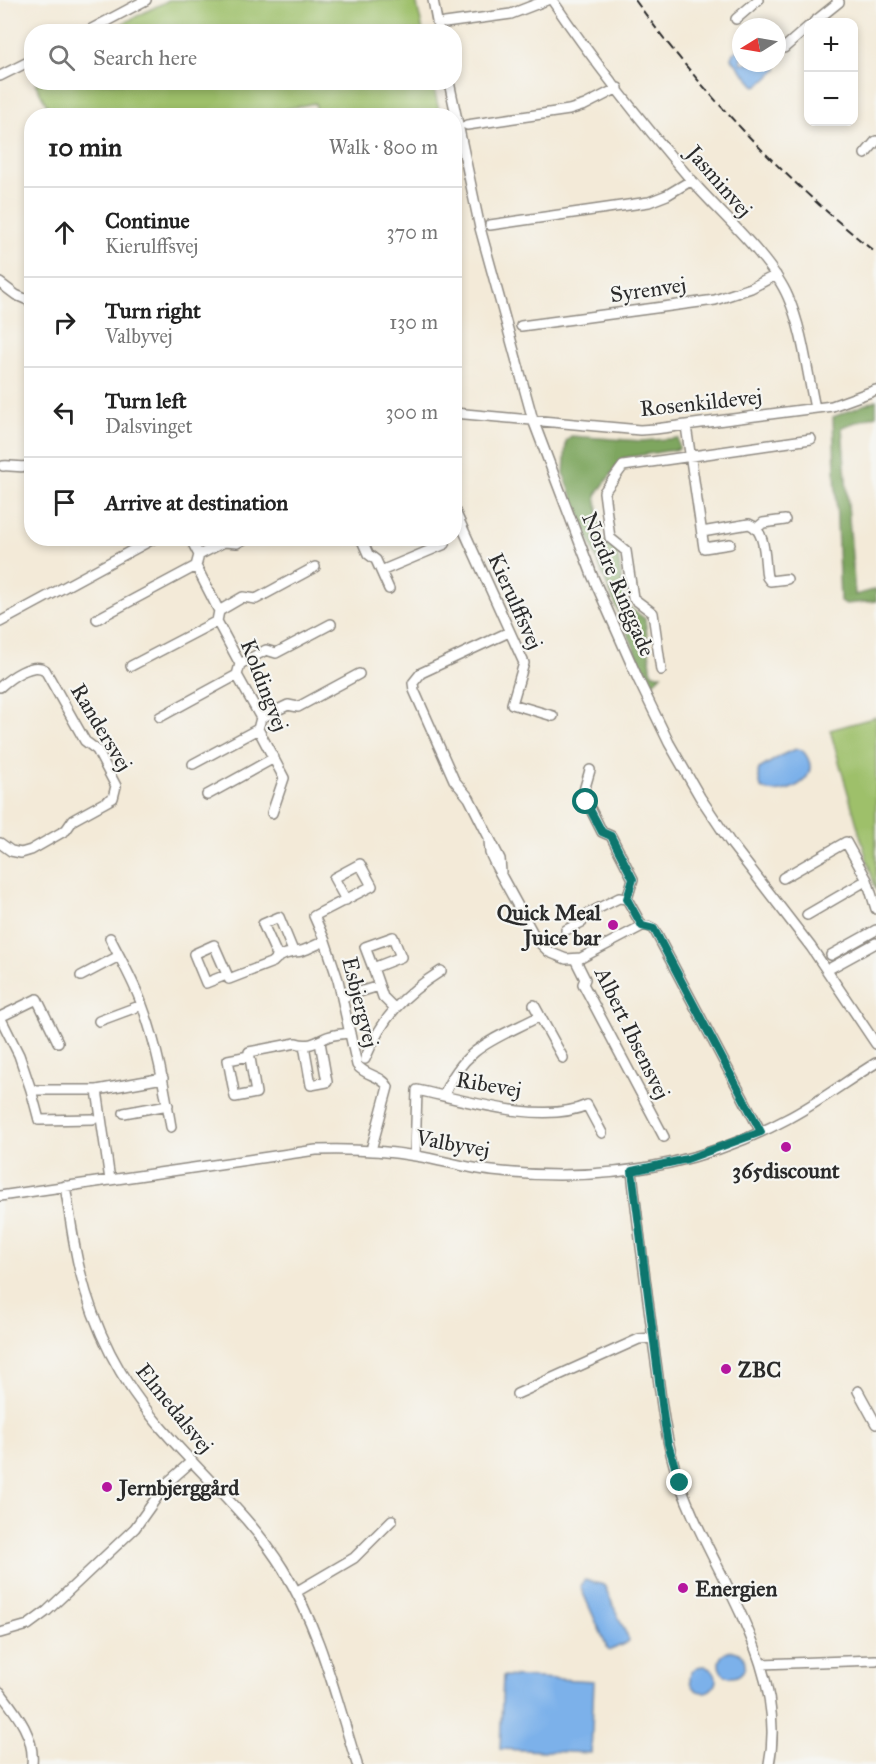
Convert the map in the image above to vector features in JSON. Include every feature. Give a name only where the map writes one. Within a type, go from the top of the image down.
[{"type":"street","points":[[101,24],[147,0]]},
{"type":"street","points":[[433,0],[438,24]]},
{"type":"street","points":[[446,23],[511,14],[547,0]]},
{"type":"street","name":"Jasminvej","points":[[552,0],[574,33],[692,180],[776,275],[788,296],[795,316],[815,408]]},
{"type":"street","points":[[737,18],[758,0]]},
{"type":"street","points":[[819,18],[838,1]]},
{"type":"street","points":[[786,46],[804,30]]},
{"type":"street","points":[[0,76],[24,64]]},
{"type":"street","points":[[466,125],[569,110],[585,105],[618,88]]},
{"type":"street","name":"Nordre Ringgade","points":[[451,90],[455,108]]},
{"type":"street","points":[[865,154],[876,141]]},
{"type":"street","name":"Nordre Ringgade","points":[[462,143],[480,228],[533,420],[592,575],[638,679],[669,743],[700,797],[730,842],[793,921],[876,1044]]},
{"type":"street","points":[[490,225],[637,205],[667,195],[692,180]]},
{"type":"street","name":"Syrenvej","points":[[521,326],[715,300],[751,288],[776,275]]},
{"type":"street","points":[[0,283],[24,298]]},
{"type":"street","name":"Rosenkildevej","points":[[462,414],[640,430],[815,408],[845,402],[876,390]]},
{"type":"street","points":[[686,426],[705,548],[730,544]]},
{"type":"street","points":[[661,670],[653,613],[633,598],[626,551],[610,538],[604,492],[623,466],[811,439]]},
{"type":"street","points":[[3,466],[15,465],[24,468]]},
{"type":"street","points":[[757,528],[763,523],[785,520]]},
{"type":"street","points":[[702,532],[749,524],[757,528],[760,532],[767,578],[770,581],[787,579]]},
{"type":"street","name":"Kierulffsvej","points":[[462,527],[524,663],[512,704],[553,716]]},
{"type":"street","points":[[0,622],[139,546]]},
{"type":"street","points":[[97,618],[196,566],[199,555],[194,546]]},
{"type":"street","points":[[199,555],[216,546]]},
{"type":"street","points":[[364,546],[368,554],[376,560],[389,589]]},
{"type":"street","points":[[381,571],[440,546]]},
{"type":"street","name":"Koldingvej","points":[[196,566],[240,664],[237,675],[261,718],[258,729],[284,778],[272,813]]},
{"type":"street","points":[[131,666],[218,616],[243,597],[256,599],[315,567]]},
{"type":"street","points":[[240,664],[266,650],[276,653],[331,624]]},
{"type":"street","name":"Albert Ibsensvej","points":[[509,632],[421,673],[413,683],[414,690],[454,780],[469,798],[500,859],[501,872],[536,939],[541,946],[558,957],[575,959],[585,979],[583,984],[663,1137]]},
{"type":"street","name":"Randersvej","points":[[0,687],[33,667],[41,667],[45,670],[85,741],[97,750],[116,786],[112,798],[73,820],[66,830],[31,850],[21,853],[11,851],[0,843]]},
{"type":"street","points":[[261,718],[288,705],[298,707],[359,674]]},
{"type":"street","points":[[160,717],[237,675]]},
{"type":"street","points":[[193,764],[258,729]]},
{"type":"street","points":[[207,795],[274,758]]},
{"type":"street","points":[[590,770],[583,794],[602,832],[611,836],[633,879],[627,899],[642,926]]},
{"type":"street","points":[[783,878],[846,842],[867,880],[876,909]]},
{"type":"street","points":[[807,915],[867,880]]},
{"type":"street","points":[[566,930],[582,922],[584,916],[601,907],[619,898],[627,899]]},
{"type":"street","name":"Esbjergvej","points":[[346,900],[314,916],[325,941],[343,997],[358,1068],[386,1082],[388,1087],[371,1150]]},
{"type":"street","points":[[278,957],[263,924],[279,917],[293,951]]},
{"type":"street","points":[[575,959],[642,926],[654,929],[761,1132]]},
{"type":"street","points":[[831,955],[876,930]]},
{"type":"street","points":[[110,938],[142,1005],[152,1035],[163,1078],[171,1127]]},
{"type":"street","points":[[226,975],[229,979],[273,962],[278,957],[293,951],[325,941]]},
{"type":"street","points":[[827,970],[876,943]]},
{"type":"street","points":[[81,976],[119,956]]},
{"type":"street","points":[[373,968],[383,997],[394,1008]]},
{"type":"street","points":[[365,1059],[374,1039],[394,1008],[422,983],[441,971]]},
{"type":"street","points":[[343,997],[379,986]]},
{"type":"street","points":[[58,1042],[37,999],[0,1017],[19,1055],[39,1120],[93,1119]]},
{"type":"street","points":[[99,1021],[142,1005]]},
{"type":"street","points":[[534,1005],[563,1058]]},
{"type":"street","points":[[444,1095],[461,1063],[472,1053],[540,1016]]},
{"type":"street","points":[[249,1056],[228,1060],[235,1097],[256,1094],[249,1052],[297,1043],[304,1045],[320,1042],[325,1038],[350,1033]]},
{"type":"street","points":[[304,1045],[311,1085],[327,1082],[320,1042]]},
{"type":"street","points":[[876,1055],[876,1063]]},
{"type":"street","name":"Valbyvej","points":[[0,1197],[316,1150],[371,1150],[488,1170],[535,1175],[583,1175],[632,1171],[687,1159],[761,1132],[813,1104],[876,1063]]},
{"type":"street","points":[[31,1090],[97,1090],[163,1078]]},
{"type":"street","points":[[97,1090],[110,1180]]},
{"type":"street","name":"Ribevej","points":[[415,1156],[417,1090],[490,1106],[532,1112],[568,1112],[587,1105],[602,1133]]},
{"type":"street","points":[[124,1113],[168,1105]]},
{"type":"street","points":[[632,1171],[653,1338],[674,1467],[683,1492],[761,1664],[772,1710],[769,1764]]},
{"type":"street","name":"Elmedalsvej","points":[[65,1186],[79,1270],[104,1341],[138,1399],[261,1538],[296,1592],[318,1641],[357,1764]]},
{"type":"street","points":[[517,1394],[639,1339],[653,1338]]},
{"type":"street","points":[[858,1391],[876,1424]]},
{"type":"street","points":[[0,1633],[28,1626],[47,1611],[135,1528],[166,1483],[192,1461]]},
{"type":"street","points":[[296,1592],[354,1558],[392,1520]]},
{"type":"street","points":[[761,1664],[876,1660]]},
{"type":"street","points":[[0,1692],[24,1728],[33,1756],[32,1764]]},
{"type":"green space","points":[[169,0],[416,0],[421,24],[122,24]]},
{"type":"green space","points":[[39,90],[435,90],[438,108],[316,108],[315,103],[291,108],[48,108]]},
{"type":"green space","points":[[876,400],[876,415],[842,427],[855,595],[876,589],[876,601],[846,604],[840,601],[833,417]]},
{"type":"green space","points":[[571,436],[642,441],[678,438],[679,449],[623,458],[596,495],[602,540],[617,550],[625,604],[645,619],[652,674],[662,674],[650,686],[604,578],[564,475],[566,441]]},
{"type":"green space","points":[[876,717],[876,891],[830,730]]},
{"type":"water","points":[[743,72],[775,72],[759,85],[755,86]]},
{"type":"water","points":[[796,749],[802,750],[809,760],[810,770],[806,778],[790,789],[770,791],[761,788],[759,769]]},
{"type":"water","points":[[585,1580],[604,1585],[628,1642],[611,1650],[608,1649],[580,1586]]},
{"type":"water","points":[[732,1651],[741,1655],[745,1664],[741,1673],[732,1677],[723,1673],[719,1664],[723,1655]]},
{"type":"water","points":[[703,1666],[712,1670],[716,1679],[712,1688],[703,1692],[694,1688],[690,1679],[694,1670]]},
{"type":"water","points":[[503,1676],[594,1681],[591,1753],[500,1749]]},
{"type":"railway","points":[[635,0],[689,69],[747,135],[810,196],[876,253]]},
{"type":"place","name":"Quick Meal Juice bar","points":[[613,925]]},
{"type":"place","name":"365discount","points":[[786,1147]]},
{"type":"place","name":"ZBC","points":[[726,1369]]},
{"type":"place","name":"Jernbjerggård","points":[[107,1487]]},
{"type":"place","name":"Energien","points":[[683,1588]]},
{"type":"route","points":[[586,802],[602,832],[611,836],[633,879],[627,899],[642,926],[654,929],[761,1132],[711,1152],[662,1166],[632,1171],[664,1420],[668,1444],[680,1483]]}]
